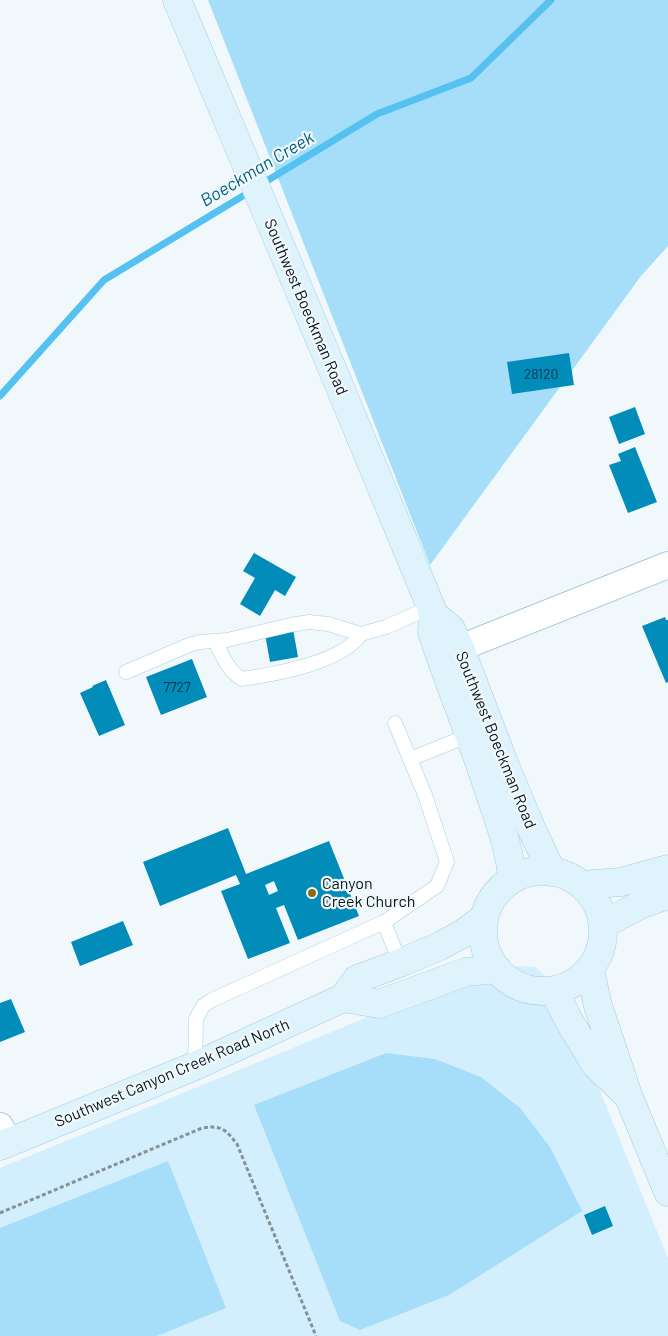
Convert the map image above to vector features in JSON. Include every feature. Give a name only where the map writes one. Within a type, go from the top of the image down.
[{"type":"main road","name":"Southwest Boeckman Road","points":[[177,0],[432,611],[432,632],[470,735],[504,836],[511,862],[512,878]]},
{"type":"main road","name":"Southwest Boeckman Road","points":[[432,611],[450,629],[460,648],[504,763],[552,872]]},
{"type":"main road","points":[[582,885],[620,882],[668,869]]},
{"type":"main road","points":[[536,870],[552,872],[561,873],[582,885],[593,896],[604,924],[601,948],[590,970],[574,983],[554,990],[532,990],[513,983],[497,969],[487,954],[483,936],[484,918],[494,895],[512,878],[536,870]]},
{"type":"main road","points":[[604,924],[642,904],[668,894]]},
{"type":"main road","name":"Southwest Canyon Creek Road North","points":[[3,1138],[195,1066],[343,998],[357,979],[440,946],[462,934],[484,918]]},
{"type":"main road","points":[[343,998],[379,1004],[466,972],[497,969]]},
{"type":"main road","points":[[590,970],[598,1006],[628,1095],[668,1192]]},
{"type":"main road","points":[[554,990],[568,1019],[595,1064],[628,1095]]},
{"type":"street","points":[[460,648],[668,565]]},
{"type":"lane","points":[[126,672],[188,645],[227,640],[309,622],[328,624],[361,634],[432,611]]},
{"type":"lane","points":[[215,641],[228,665],[242,679],[303,668],[317,663],[351,646],[361,634]]},
{"type":"lane","points":[[195,1066],[196,1019],[203,1006],[212,1000],[384,922],[437,886],[447,862],[425,795],[395,723]]},
{"type":"lane","points":[[410,759],[470,735]]},
{"type":"lane","points":[[384,922],[400,963]]},
{"type":"path","points":[[0,1213],[202,1128],[214,1126],[226,1130],[237,1144],[316,1336]]},
{"type":"shaded area","points":[[208,0],[668,0],[668,246],[641,276],[430,565]]},
{"type":"shaded area","points":[[495,965],[535,967],[557,986],[668,1258],[668,1336],[0,1336],[0,1168]]},
{"type":"shaded area","points":[[386,1053],[435,1059],[481,1077],[520,1108],[550,1147],[582,1211],[449,1295],[360,1330],[340,1321],[254,1105]]},
{"type":"shaded area","points":[[168,1161],[226,1308],[157,1336],[0,1336],[0,1228]]},
{"type":"building","points":[[569,353],[574,385],[512,394],[507,362]]},
{"type":"building","points":[[635,407],[645,434],[619,444],[609,417]]},
{"type":"building","points":[[635,447],[657,502],[628,513],[609,465],[621,461],[618,454]]},
{"type":"building","points":[[254,553],[296,577],[285,596],[275,590],[260,616],[240,604],[255,578],[243,571]]},
{"type":"building","points":[[665,617],[668,620],[668,682],[666,683],[642,626]]},
{"type":"building","points":[[293,629],[298,657],[270,662],[265,634]]},
{"type":"building","points":[[192,659],[207,697],[161,715],[146,677]]},
{"type":"building","points":[[106,680],[125,725],[99,736],[80,693]]},
{"type":"building","name":"Canyon Creek Church","points":[[228,828],[246,874],[329,841],[359,916],[298,940],[284,905],[276,908],[290,943],[248,959],[221,891],[240,884],[236,875],[160,906],[143,862]],"holes":[[[274,881],[278,891],[269,895],[265,885]]]},
{"type":"building","points":[[123,921],[133,945],[80,966],[71,942]]},
{"type":"building","points":[[11,999],[25,1032],[0,1042],[0,1003]]},
{"type":"building","points":[[605,1206],[613,1226],[592,1235],[584,1215]]},
{"type":"waterway","name":"Boeckman Creek","points":[[260,185],[377,114],[471,78],[551,0]]},
{"type":"waterway","name":"Boeckman Creek","points":[[0,396],[104,280],[251,191]]},
{"type":"place","name":"Canyon Creek Church","points":[[312,893]]}]
